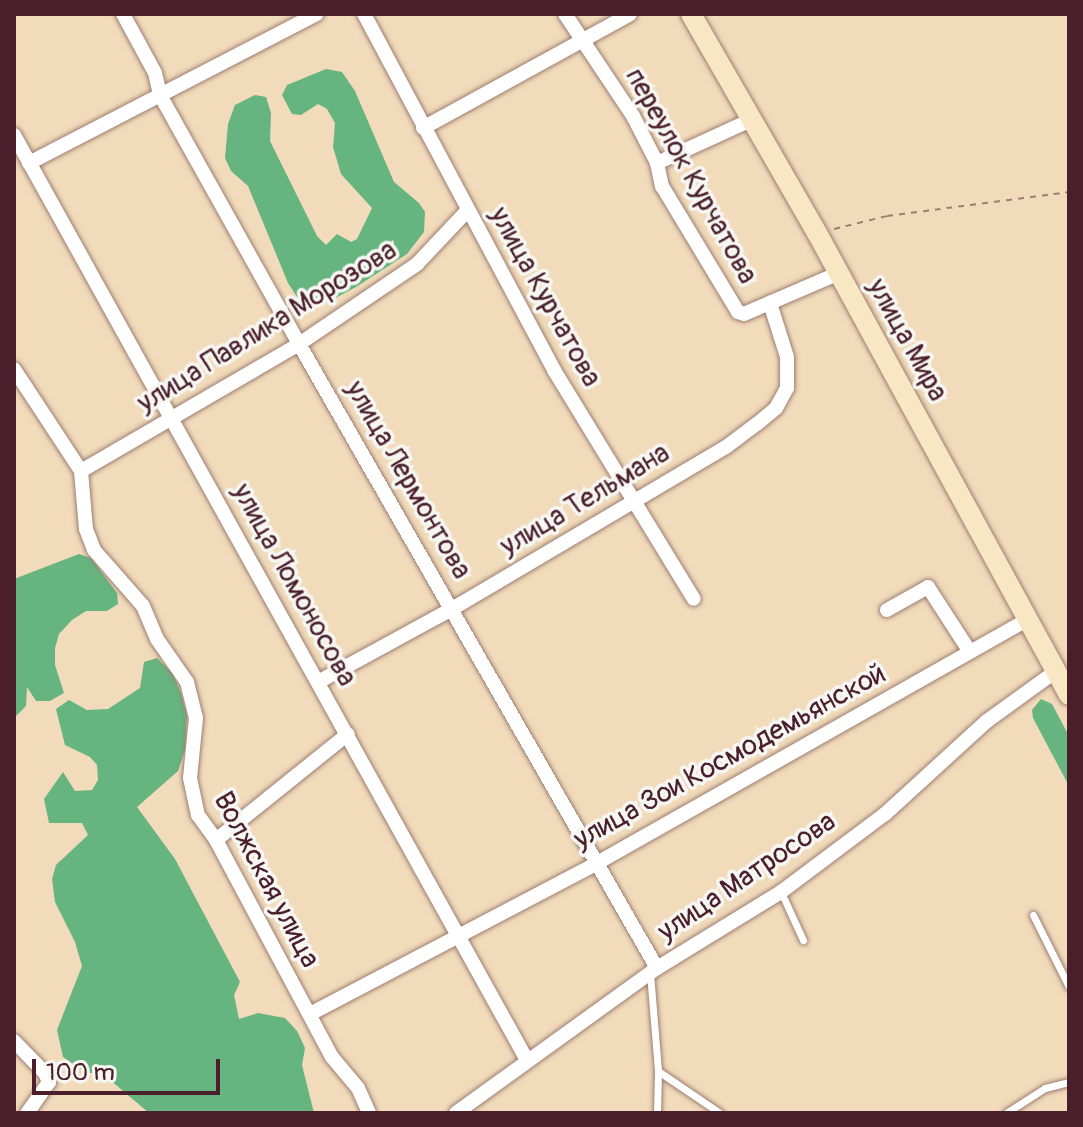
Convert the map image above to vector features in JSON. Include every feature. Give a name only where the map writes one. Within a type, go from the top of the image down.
[{"type":"main road","name":"улица Мира","points":[[691,14],[817,233],[1069,695]]},
{"type":"street","name":"улица Лермонтова","points":[[123,14],[155,73],[160,95],[299,344],[599,862],[653,970]]},
{"type":"street","points":[[29,163],[317,14]]},
{"type":"street","name":"улица Курчатова","points":[[364,14],[554,370],[694,599]]},
{"type":"street","name":"переулок Курчатова","points":[[565,14],[633,116],[657,163],[662,186],[734,307],[744,314],[839,273]]},
{"type":"street","points":[[423,128],[630,14]]},
{"type":"street","points":[[657,163],[753,119]]},
{"type":"street","name":"улица Ломоносова","points":[[14,135],[527,1060]]},
{"type":"street","name":"улица Павлика Морозова","points":[[81,471],[299,344],[417,264],[467,211]]},
{"type":"street","name":"улица Тельмана","points":[[318,682],[452,609],[635,502],[726,447],[757,424],[784,398],[787,388],[787,357],[770,303]]},
{"type":"street","name":"Волжская улица","points":[[14,369],[81,471],[86,529],[94,550],[143,606],[157,639],[187,682],[196,718],[190,790],[198,815],[216,840],[332,1057],[358,1088],[369,1113]]},
{"type":"street","points":[[887,610],[928,587],[970,652]]},
{"type":"street","name":"улица Зои Космодемьянской","points":[[310,1014],[599,862],[1027,620]]},
{"type":"street","name":"улица Матросова","points":[[456,1113],[653,970],[781,892],[885,814],[987,721],[1056,671]]},
{"type":"street","points":[[216,840],[348,734]]},
{"type":"street","points":[[14,1041],[45,1073],[49,1082],[27,1113]]},
{"type":"lane","points":[[781,892],[803,940]]},
{"type":"lane","points":[[1033,915],[1069,987]]},
{"type":"lane","points":[[653,970],[657,1113]]},
{"type":"lane","points":[[658,1071],[720,1113]]},
{"type":"lane","points":[[1006,1113],[1045,1088],[1069,1082]]},
{"type":"path","points":[[817,233],[887,216],[1069,192]]},
{"type":"green space","points":[[326,69],[342,72],[355,91],[394,182],[425,212],[424,232],[407,254],[356,287],[328,302],[309,306],[301,303],[288,283],[248,186],[231,171],[225,158],[228,124],[235,105],[255,95],[266,97],[271,113],[270,141],[317,236],[326,245],[337,234],[351,242],[357,239],[372,208],[341,174],[333,147],[335,123],[327,109],[318,104],[301,115],[292,114],[282,95],[287,85]]},
{"type":"green space","points":[[79,554],[91,558],[117,593],[118,604],[107,611],[86,611],[59,634],[55,665],[64,693],[50,701],[36,701],[27,687],[26,706],[14,718],[14,579]]},
{"type":"green space","points":[[157,658],[173,674],[181,693],[187,716],[185,750],[178,771],[137,807],[175,859],[240,982],[234,995],[239,1019],[258,1013],[285,1018],[297,1031],[305,1048],[302,1065],[314,1113],[149,1113],[109,1079],[82,1070],[63,1057],[57,1030],[82,966],[75,942],[55,902],[52,879],[56,865],[88,835],[82,823],[49,823],[44,799],[63,772],[75,791],[92,790],[98,780],[97,765],[90,757],[65,745],[56,709],[69,700],[87,710],[108,709],[140,688],[144,662]]},
{"type":"green space","points":[[1041,699],[1052,704],[1069,736],[1069,786],[1033,718],[1032,710]]}]
